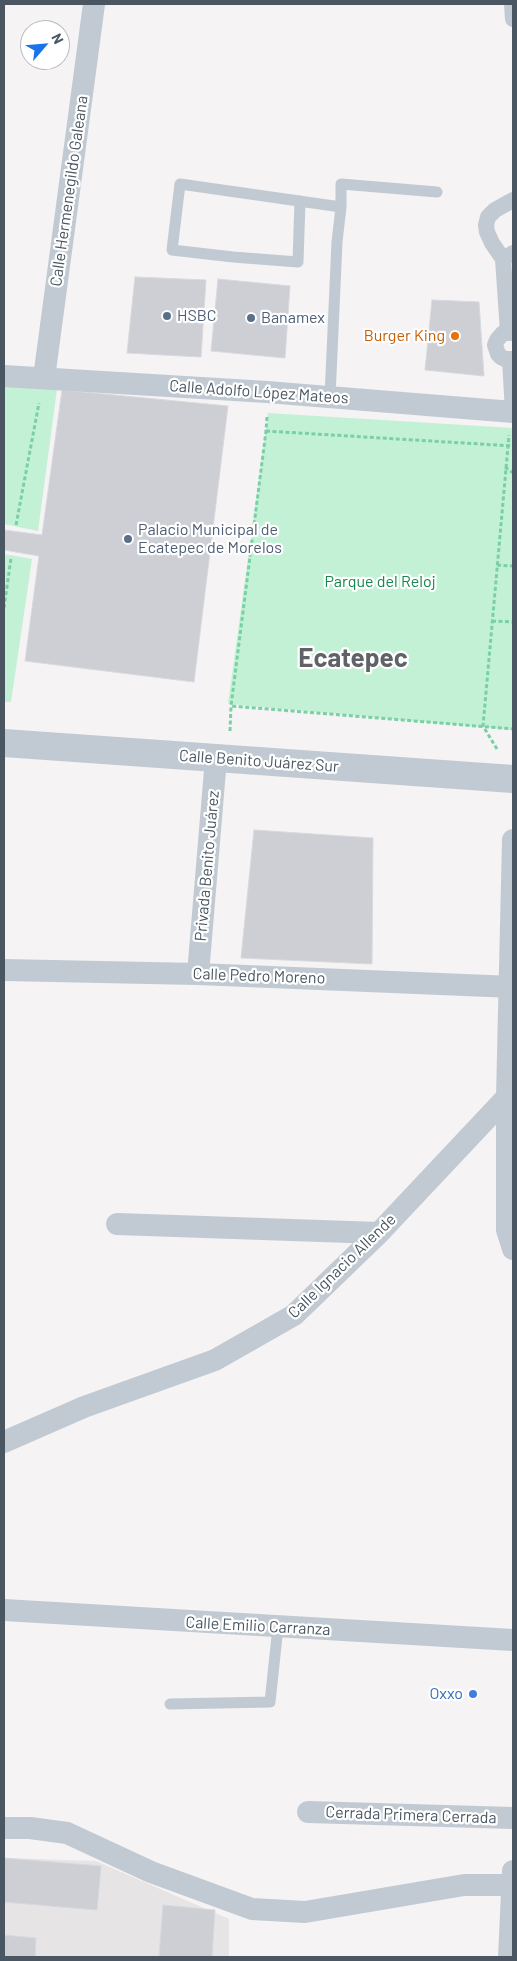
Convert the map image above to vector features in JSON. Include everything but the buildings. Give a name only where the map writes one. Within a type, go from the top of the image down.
[{"type":"street","name":"Calle Hermenegildo Galeana","points":[[44,378],[94,4]]},
{"type":"street","points":[[512,4],[513,19]]},
{"type":"street","points":[[513,200],[495,210],[488,217],[486,224],[492,243],[508,256],[510,332],[503,333],[497,340],[496,349],[501,357],[512,360],[513,412]]},
{"type":"street","name":"Calle Adolfo López Mateos","points":[[4,376],[330,397],[513,412]]},
{"type":"street","name":"Calle Benito Juárez Sur","points":[[4,743],[513,779]]},
{"type":"street","name":"Privada Benito Juárez","points":[[198,974],[216,758]]},
{"type":"street","points":[[513,840],[507,1097],[507,1230],[513,1249]]},
{"type":"street","name":"Calle Pedro Moreno","points":[[4,970],[198,974],[511,987]]},
{"type":"street","name":"Calle Ignacio Allende","points":[[4,1442],[84,1407],[215,1360],[294,1315],[379,1233],[507,1097]]},
{"type":"street","points":[[117,1224],[379,1233]]},
{"type":"street","name":"Calle Emilio Carranza","points":[[4,1610],[513,1640]]},
{"type":"street","name":"Cerrada Primera Cerrada","points":[[308,1812],[513,1818]]},
{"type":"street","points":[[4,1828],[30,1828],[67,1834],[151,1872],[252,1909],[305,1912],[464,1885],[513,1881],[509,1957]]},
{"type":"lane","points":[[300,202],[298,262],[172,250],[180,184],[300,202],[341,206]]},
{"type":"lane","points":[[330,397],[341,184],[437,192]]},
{"type":"lane","points":[[170,1704],[270,1702],[278,1627]]},
{"type":"path","points":[[16,525],[44,378]]},
{"type":"path","points":[[513,446],[266,431],[231,706],[513,729]]},
{"type":"path","points":[[483,726],[507,446]]},
{"type":"path","points":[[505,467],[513,473]]},
{"type":"path","points":[[4,608],[11,558]]},
{"type":"path","points":[[497,565],[513,566]]},
{"type":"path","points":[[492,621],[513,622]]},
{"type":"shaded area","points":[[4,1858],[96,1861],[229,1919],[229,1957],[4,1957]]},
{"type":"green space","points":[[4,384],[57,389],[38,531],[4,524]]},
{"type":"green space","name":"Parque del Reloj","points":[[268,413],[513,428],[513,730],[228,704]]},
{"type":"green space","points":[[4,554],[32,559],[11,702],[4,702]]},
{"type":"place","name":"HSBC","points":[[167,316]]},
{"type":"place","name":"Banamex","points":[[251,318]]},
{"type":"place","name":"Burger King","points":[[455,336]]},
{"type":"place","name":"Palacio Municipal de Ecatepec de Morelos","points":[[128,539]]},
{"type":"place","name":"Oxxo","points":[[473,1694]]},
{"type":"district","name":"Ecatepec","points":[[353,658]]}]
